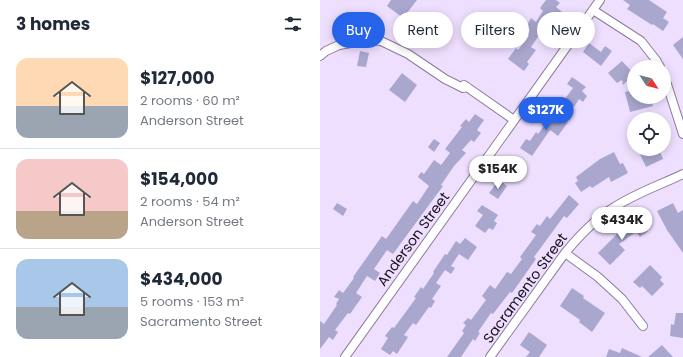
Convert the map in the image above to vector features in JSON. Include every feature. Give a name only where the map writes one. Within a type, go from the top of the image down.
[{"type":"street","name":"Anderson Street","points":[[345,357],[600,0]]},
{"type":"street","points":[[593,10],[641,41],[656,60]]},
{"type":"street","points":[[320,56],[339,44],[369,40],[381,41],[408,54],[457,85],[463,88],[466,86],[514,120]]},
{"type":"street","points":[[671,96],[683,134]]},
{"type":"street","name":"Sacramento Street","points":[[490,357],[565,254],[590,226],[613,208],[683,174]]},
{"type":"street","points":[[565,254],[598,277],[622,298],[644,326]]},
{"type":"building","points":[[391,0],[417,0],[408,12],[395,12],[387,6]]},
{"type":"building","points":[[546,0],[556,0],[560,3],[556,7],[562,12],[542,12],[540,8]]},
{"type":"building","points":[[623,0],[649,0],[667,12],[663,18],[669,22],[663,31],[627,9],[630,5]]},
{"type":"building","points":[[531,18],[536,22],[537,20],[537,38],[531,47],[536,50],[527,62],[529,64],[524,71],[508,59],[516,48],[518,50],[520,48],[529,48],[529,22]]},
{"type":"building","points":[[683,37],[683,59],[673,45]]},
{"type":"building","points":[[605,46],[612,51],[601,66],[583,52],[586,48],[595,48],[601,52]]},
{"type":"building","points":[[360,51],[369,53],[366,67],[357,66]]},
{"type":"building","points":[[622,61],[627,66],[627,81],[623,85],[622,80],[617,83],[608,73]]},
{"type":"building","points":[[402,73],[417,85],[405,102],[389,90]]},
{"type":"building","points":[[572,77],[586,87],[582,91],[587,96],[583,102],[579,99],[574,107],[564,100],[573,88],[567,84]]},
{"type":"building","points":[[628,104],[653,104],[653,106],[630,112]]},
{"type":"building","points":[[550,105],[565,116],[563,119],[568,122],[558,136],[550,130],[532,156],[520,148],[526,139],[530,141],[536,132],[538,134],[551,116],[546,113]]},
{"type":"building","points":[[475,114],[484,120],[477,130],[481,133],[474,142],[471,140],[462,150],[466,153],[454,166],[441,185],[443,186],[393,254],[387,250],[374,269],[380,273],[375,281],[367,276],[356,293],[362,297],[350,314],[348,313],[335,330],[338,332],[333,340],[329,337],[320,349],[320,321],[324,324],[337,305],[336,304],[339,299],[334,297],[339,290],[343,293],[382,236],[386,239],[413,201],[417,204],[429,186],[418,177],[421,172],[424,174],[434,160],[441,165],[450,153],[445,149],[462,127],[460,126],[466,119],[469,122]]},
{"type":"building","points":[[434,139],[440,143],[434,152],[428,147]]},
{"type":"building","points":[[614,152],[620,164],[623,163],[628,173],[611,182],[609,177],[592,188],[590,186],[581,192],[575,183],[578,181],[576,177],[600,159]]},
{"type":"building","points":[[641,156],[662,156],[663,159],[646,167]]},
{"type":"building","points":[[499,180],[507,186],[498,199],[489,193]]},
{"type":"building","points":[[569,195],[579,204],[567,218],[564,216],[534,257],[536,259],[512,293],[510,292],[493,314],[491,313],[478,332],[480,333],[475,341],[473,339],[461,357],[447,357],[464,333],[462,331],[466,325],[463,323],[468,318],[471,320],[486,300],[482,296],[490,285],[495,289],[507,272],[511,274],[522,259],[520,257],[536,235],[531,232],[537,224],[540,226],[547,216],[550,219]]},
{"type":"building","points":[[337,203],[347,209],[343,216],[333,209]]},
{"type":"building","points":[[673,203],[678,213],[683,210],[683,253],[667,230],[657,211]]},
{"type":"building","points":[[482,205],[498,215],[494,221],[497,223],[493,230],[489,228],[485,233],[475,226],[483,215],[477,211]]},
{"type":"building","points":[[638,217],[648,231],[640,237],[636,232],[619,244],[625,250],[610,265],[598,253],[622,229]]},
{"type":"building","points":[[465,238],[477,247],[468,260],[459,254],[451,266],[455,268],[451,274],[445,270],[436,283],[441,286],[432,299],[435,301],[431,308],[429,307],[416,325],[413,323],[404,335],[408,337],[397,354],[393,351],[390,355],[381,349],[388,338],[385,336],[392,327],[394,328],[416,298],[414,297],[421,287],[423,289],[445,254],[447,255],[456,241],[460,244]]},
{"type":"building","points":[[650,265],[662,277],[660,280],[664,284],[652,296],[642,286],[640,288],[633,282]]},
{"type":"building","points":[[572,288],[584,296],[583,298],[605,313],[592,332],[579,322],[580,320],[560,306]]},
{"type":"building","points":[[676,313],[683,313],[683,338],[670,336],[671,324],[674,325]]},
{"type":"building","points":[[529,332],[547,345],[539,357],[526,357],[530,352],[520,345]]},
{"type":"building","points":[[662,345],[673,357],[648,357]]},
{"type":"building","points":[[622,348],[642,357],[606,357],[609,349],[620,353]]}]
